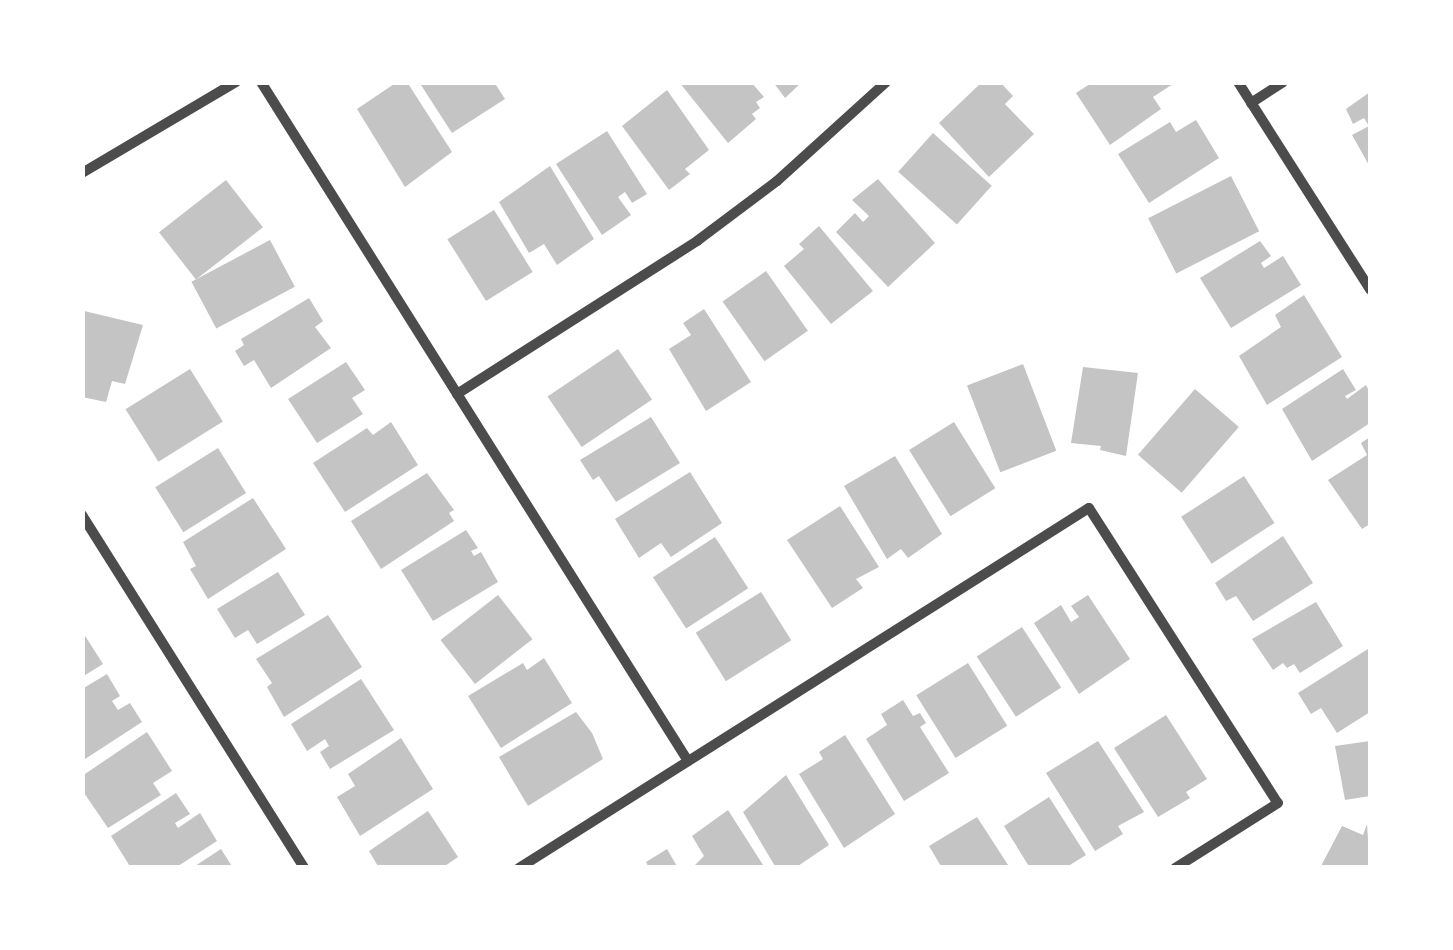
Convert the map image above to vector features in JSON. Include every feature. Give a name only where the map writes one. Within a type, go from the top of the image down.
[{"type":"street","points":[[82,173],[236,82]]},
{"type":"street","points":[[260,82],[688,761]]},
{"type":"street","points":[[457,394],[696,241],[777,181],[886,82]]},
{"type":"street","points":[[1238,82],[1370,288]]},
{"type":"street","points":[[1251,103],[1283,82]]},
{"type":"street","points":[[519,868],[1089,508],[1278,803],[1174,868]]},
{"type":"street","points":[[82,515],[304,868]]},
{"type":"building","points":[[397,82],[407,82],[452,152],[405,187],[357,109]]},
{"type":"building","points":[[419,82],[494,82],[505,99],[452,133]]},
{"type":"building","points":[[679,82],[751,82],[764,97],[756,102],[760,108],[752,114],[756,119],[728,143]]},
{"type":"building","points":[[773,82],[802,82],[785,98]]},
{"type":"building","points":[[982,82],[1000,82],[1013,96],[1005,104],[1034,134],[989,177],[939,123]]},
{"type":"building","points":[[1093,82],[1176,82],[1153,97],[1161,109],[1110,145],[1076,93]]},
{"type":"building","points":[[667,90],[709,150],[685,169],[690,174],[669,190],[622,126]]},
{"type":"building","points":[[1370,92],[1370,167],[1352,135],[1369,126],[1364,118],[1353,124],[1346,109]]},
{"type":"building","points":[[1196,120],[1219,158],[1149,203],[1118,154],[1170,122],[1176,132]]},
{"type":"building","points":[[607,131],[647,194],[632,203],[625,192],[618,197],[631,215],[602,235],[556,164]]},
{"type":"building","points":[[933,133],[992,186],[957,225],[898,172]]},
{"type":"building","points":[[550,166],[594,239],[557,265],[544,244],[529,253],[499,202]]},
{"type":"building","points":[[1231,176],[1259,231],[1176,273],[1148,218]]},
{"type":"building","points":[[878,179],[935,243],[888,287],[836,232],[855,213],[863,222],[869,216],[852,200]]},
{"type":"building","points":[[226,180],[263,227],[196,280],[159,232]]},
{"type":"building","points":[[494,210],[533,272],[486,301],[447,239]]},
{"type":"building","points":[[819,226],[873,291],[831,324],[784,266],[804,249],[799,244]]},
{"type":"building","points":[[270,240],[295,287],[216,329],[191,282]]},
{"type":"building","points":[[1260,241],[1271,256],[1261,263],[1264,268],[1283,256],[1301,285],[1231,328],[1200,278]]},
{"type":"building","points":[[766,271],[808,331],[764,361],[723,301]]},
{"type":"building","points":[[1304,295],[1342,357],[1267,405],[1239,356],[1281,327],[1275,315]]},
{"type":"building","points":[[309,298],[323,321],[315,327],[331,348],[271,388],[254,360],[244,366],[235,351],[244,345],[241,339]]},
{"type":"building","points":[[704,309],[751,382],[706,411],[669,349],[691,335],[683,323]]},
{"type":"building","points":[[84,311],[143,325],[125,384],[112,381],[106,402],[82,397]]},
{"type":"building","points":[[618,349],[652,400],[582,447],[548,397]]},
{"type":"building","points":[[346,362],[365,390],[352,398],[363,414],[317,443],[288,399]]},
{"type":"building","points":[[1023,364],[1056,451],[1000,472],[967,386]]},
{"type":"building","points":[[1083,367],[1138,373],[1126,456],[1100,450],[1101,446],[1071,443]]},
{"type":"building","points":[[190,369],[223,422],[158,462],[126,409]]},
{"type":"building","points":[[1343,369],[1356,390],[1345,396],[1347,399],[1366,385],[1370,393],[1370,423],[1312,461],[1282,409]]},
{"type":"building","points":[[1195,389],[1239,427],[1182,493],[1138,455]]},
{"type":"building","points":[[651,417],[680,463],[616,502],[599,476],[593,480],[580,460]]},
{"type":"building","points":[[391,422],[418,465],[345,512],[313,463],[367,428],[373,435]]},
{"type":"building","points":[[954,422],[995,488],[950,516],[909,450]]},
{"type":"building","points":[[1370,437],[1370,524],[1362,529],[1328,480],[1367,455],[1361,443]]},
{"type":"building","points":[[218,448],[246,493],[183,532],[155,487]]},
{"type":"building","points":[[895,456],[942,534],[908,558],[901,549],[887,559],[844,486]]},
{"type":"building","points":[[690,472],[722,523],[671,557],[661,543],[639,558],[615,519]]},
{"type":"building","points":[[427,473],[454,510],[449,513],[454,521],[381,569],[351,521]]},
{"type":"building","points":[[1244,476],[1274,523],[1212,564],[1181,517]]},
{"type":"building","points":[[253,498],[286,549],[208,599],[190,569],[196,566],[183,542]]},
{"type":"building","points":[[840,506],[879,567],[856,579],[863,588],[832,608],[787,540]]},
{"type":"building","points":[[466,530],[478,548],[471,551],[474,556],[481,552],[498,582],[433,621],[401,570]]},
{"type":"building","points":[[1283,536],[1313,583],[1253,621],[1236,596],[1226,601],[1215,583]]},
{"type":"building","points":[[715,537],[748,588],[686,628],[653,577]]},
{"type":"building","points":[[278,572],[305,615],[257,644],[248,630],[235,638],[217,609]]},
{"type":"building","points":[[761,592],[791,640],[726,681],[696,633]]},
{"type":"building","points":[[498,595],[532,639],[475,684],[440,640]]},
{"type":"building","points":[[1088,595],[1130,659],[1079,694],[1034,623],[1061,605],[1071,622],[1079,617],[1071,606]]},
{"type":"building","points":[[1316,602],[1343,646],[1300,673],[1294,664],[1287,668],[1283,663],[1273,670],[1252,639]]},
{"type":"building","points":[[328,615],[362,667],[284,717],[267,687],[272,683],[256,659]]},
{"type":"building","points":[[1022,627],[1061,687],[1016,717],[977,656]]},
{"type":"building","points":[[82,631],[103,664],[82,677]]},
{"type":"building","points":[[1368,649],[1370,712],[1337,733],[1321,708],[1311,714],[1298,693]]},
{"type":"building","points":[[544,658],[572,703],[501,748],[468,696],[523,663],[527,670]]},
{"type":"building","points":[[968,663],[1007,726],[955,758],[916,695]]},
{"type":"building","points":[[107,674],[120,696],[112,701],[118,710],[130,703],[142,722],[82,761],[82,689]]},
{"type":"building","points":[[361,679],[394,730],[330,769],[320,752],[329,746],[325,739],[307,751],[291,724]]},
{"type":"building","points":[[903,700],[913,716],[920,713],[926,723],[920,727],[949,773],[904,801],[866,739],[887,725],[881,714]]},
{"type":"building","points":[[576,712],[592,733],[603,759],[528,806],[499,757]]},
{"type":"building","points":[[1166,715],[1207,779],[1186,792],[1190,798],[1158,817],[1114,748]]},
{"type":"building","points":[[147,732],[172,771],[153,783],[161,795],[108,828],[82,790],[82,776]]},
{"type":"building","points":[[845,735],[895,814],[844,848],[799,774],[823,759],[819,752]]},
{"type":"building","points":[[401,738],[433,789],[360,836],[337,797],[355,786],[348,774]]},
{"type":"building","points":[[1098,741],[1144,812],[1118,826],[1123,834],[1095,851],[1046,773]]},
{"type":"building","points":[[1370,741],[1370,796],[1345,800],[1335,746]]},
{"type":"building","points":[[786,775],[829,845],[795,868],[776,868],[743,812]]},
{"type":"building","points":[[176,793],[190,814],[175,823],[178,828],[200,813],[217,841],[175,868],[131,868],[111,836]]},
{"type":"building","points":[[1049,797],[1086,855],[1065,868],[1030,868],[1004,826]]},
{"type":"building","points":[[728,810],[765,868],[692,868],[704,856],[692,836]]},
{"type":"building","points":[[428,811],[458,857],[442,868],[379,868],[369,851]]},
{"type":"building","points":[[977,817],[1010,868],[942,868],[929,846]]},
{"type":"building","points":[[1367,824],[1370,868],[1320,868],[1342,826],[1363,835]]},
{"type":"building","points":[[221,849],[233,868],[192,868]]},
{"type":"building","points":[[667,849],[678,868],[649,868],[646,862]]}]
